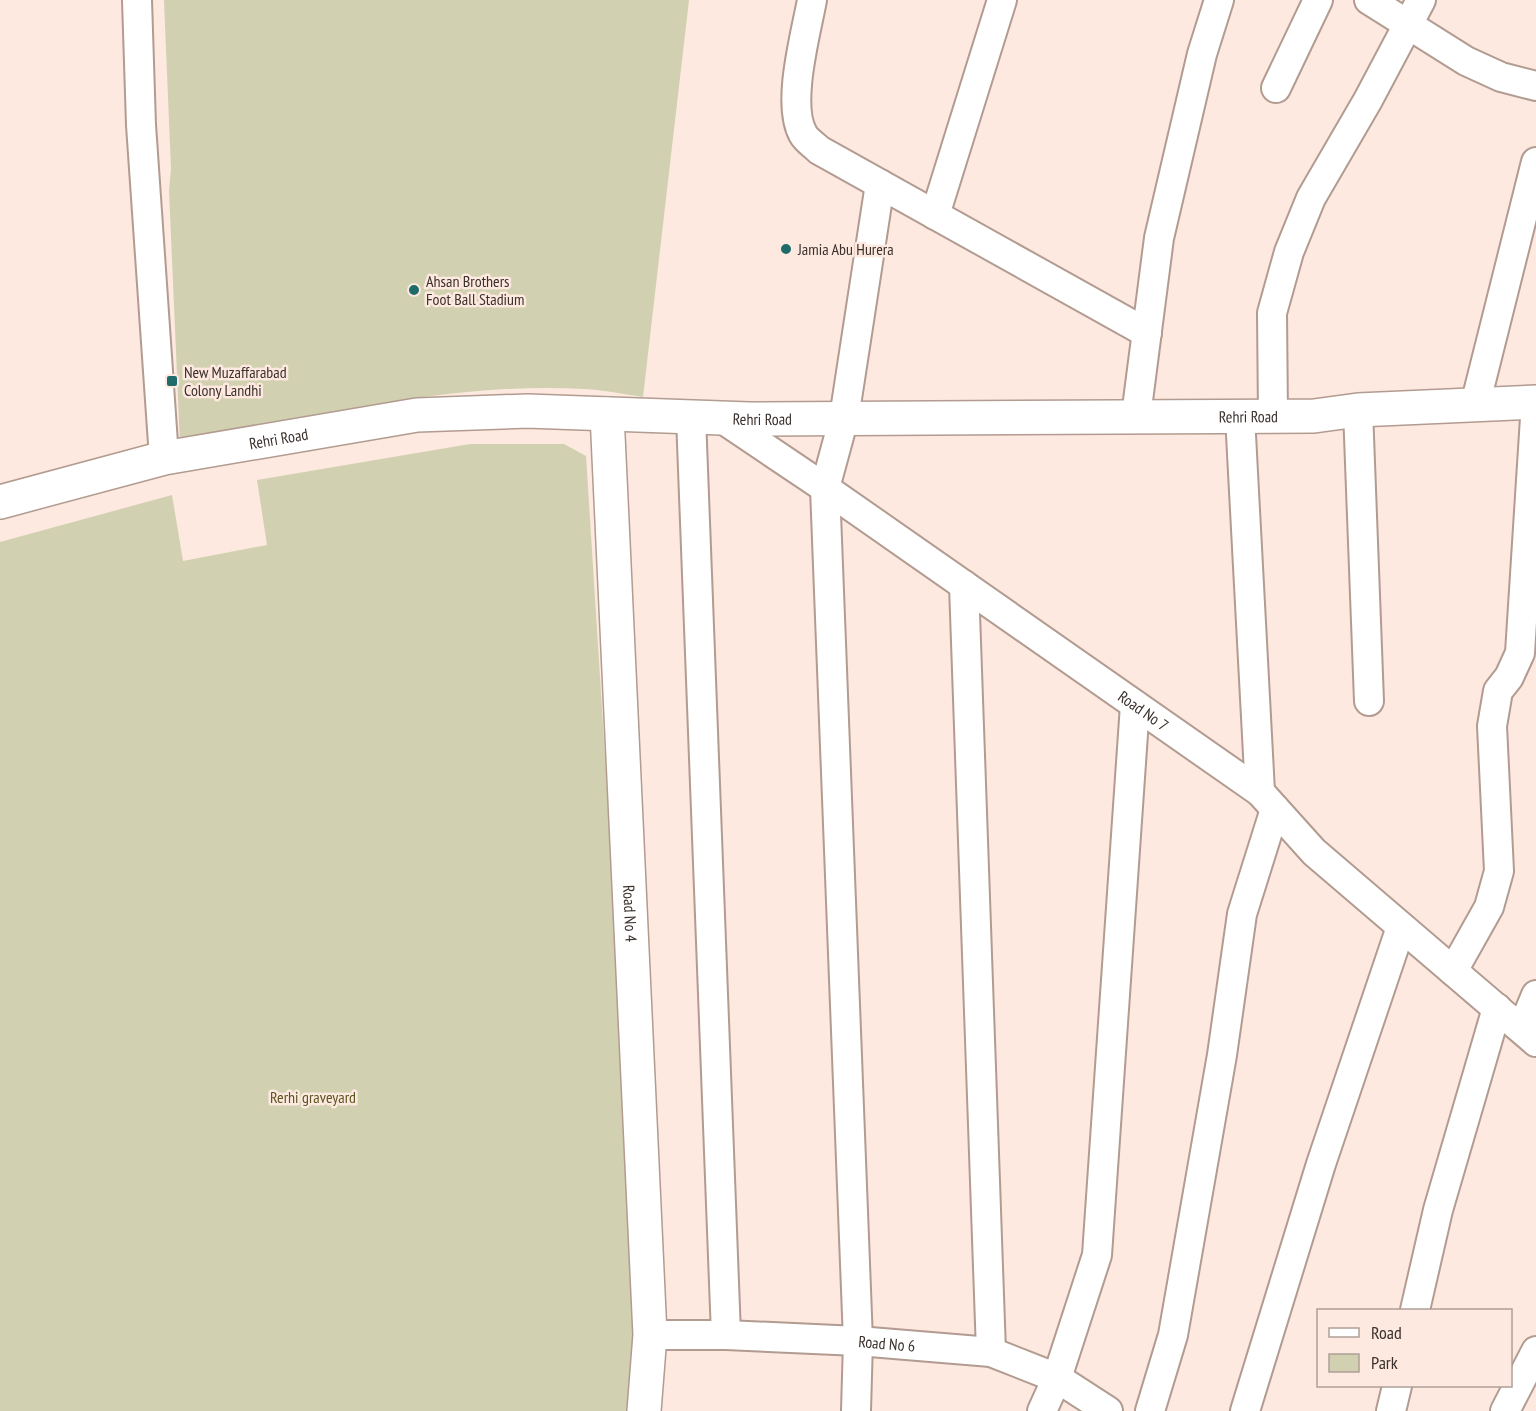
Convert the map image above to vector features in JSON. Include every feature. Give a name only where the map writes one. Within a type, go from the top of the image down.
[{"type":"street","points":[[137,0],[141,125],[164,458]]},
{"type":"street","points":[[812,0],[796,87],[798,121],[803,135],[819,150],[1147,333]]},
{"type":"street","points":[[935,215],[1002,0]]},
{"type":"street","points":[[1136,416],[1159,238],[1202,54],[1219,0]]},
{"type":"street","points":[[1276,88],[1318,0]]},
{"type":"street","points":[[1370,0],[1415,12],[1466,61],[1501,77],[1536,86]]},
{"type":"street","points":[[1273,416],[1272,313],[1289,252],[1311,198],[1368,100],[1415,12]]},
{"type":"street","points":[[1475,405],[1536,162]]},
{"type":"street","points":[[856,1411],[858,1341],[825,488],[844,418],[880,184]]},
{"type":"street","points":[[1453,971],[1489,907],[1499,871],[1492,726],[1498,691],[1509,677],[1520,653],[1536,402]]},
{"type":"street","name":"Rehri Road","points":[[0,502],[164,458],[417,415],[527,411],[706,417],[844,418],[1314,416],[1358,410],[1536,402]]},
{"type":"street","points":[[1358,410],[1369,701]]},
{"type":"street","name":"Road No 4","points":[[607,414],[650,1335],[644,1411]]},
{"type":"street","points":[[1150,1411],[1173,1335],[1222,1055],[1242,914],[1267,801],[1240,416]]},
{"type":"street","points":[[706,417],[726,1335]]},
{"type":"street","name":"Road No 7","points":[[706,417],[825,488],[1136,705],[1267,801],[1314,852],[1529,1035]]},
{"type":"street","points":[[964,585],[991,1352]]},
{"type":"street","points":[[1042,1411],[1058,1378],[1097,1256],[1136,705]]},
{"type":"street","points":[[1245,1411],[1321,1164],[1401,927]]},
{"type":"street","points":[[1529,1035],[1536,995]]},
{"type":"street","points":[[1415,1309],[1438,1210],[1497,1008]]},
{"type":"street","name":"Road No 6","points":[[650,1335],[726,1335],[858,1341],[991,1352],[1058,1378],[1108,1411]]},
{"type":"street","points":[[1505,1411],[1536,1351]]},
{"type":"street","points":[[1392,1411],[1397,1387]]},
{"type":"green space","name":"Ahsan Brothers Foot Ball Stadium","points":[[164,0],[689,0],[643,397],[584,389],[534,388],[432,396],[330,413],[180,444],[169,190],[171,169]]},
{"type":"green space","name":"Rerhi graveyard","points":[[470,444],[564,444],[586,456],[627,1103],[635,1331],[634,1411],[0,1411],[0,542],[172,495],[183,561],[267,545],[257,480]]},
{"type":"place","name":"Jamia Abu Hurera","points":[[786,249]]},
{"type":"place","name":"Ahsan Brothers Foot Ball Stadium","points":[[414,290]]},
{"type":"place","name":"New Muzaffarabad Colony Landhi","points":[[172,381]]}]
